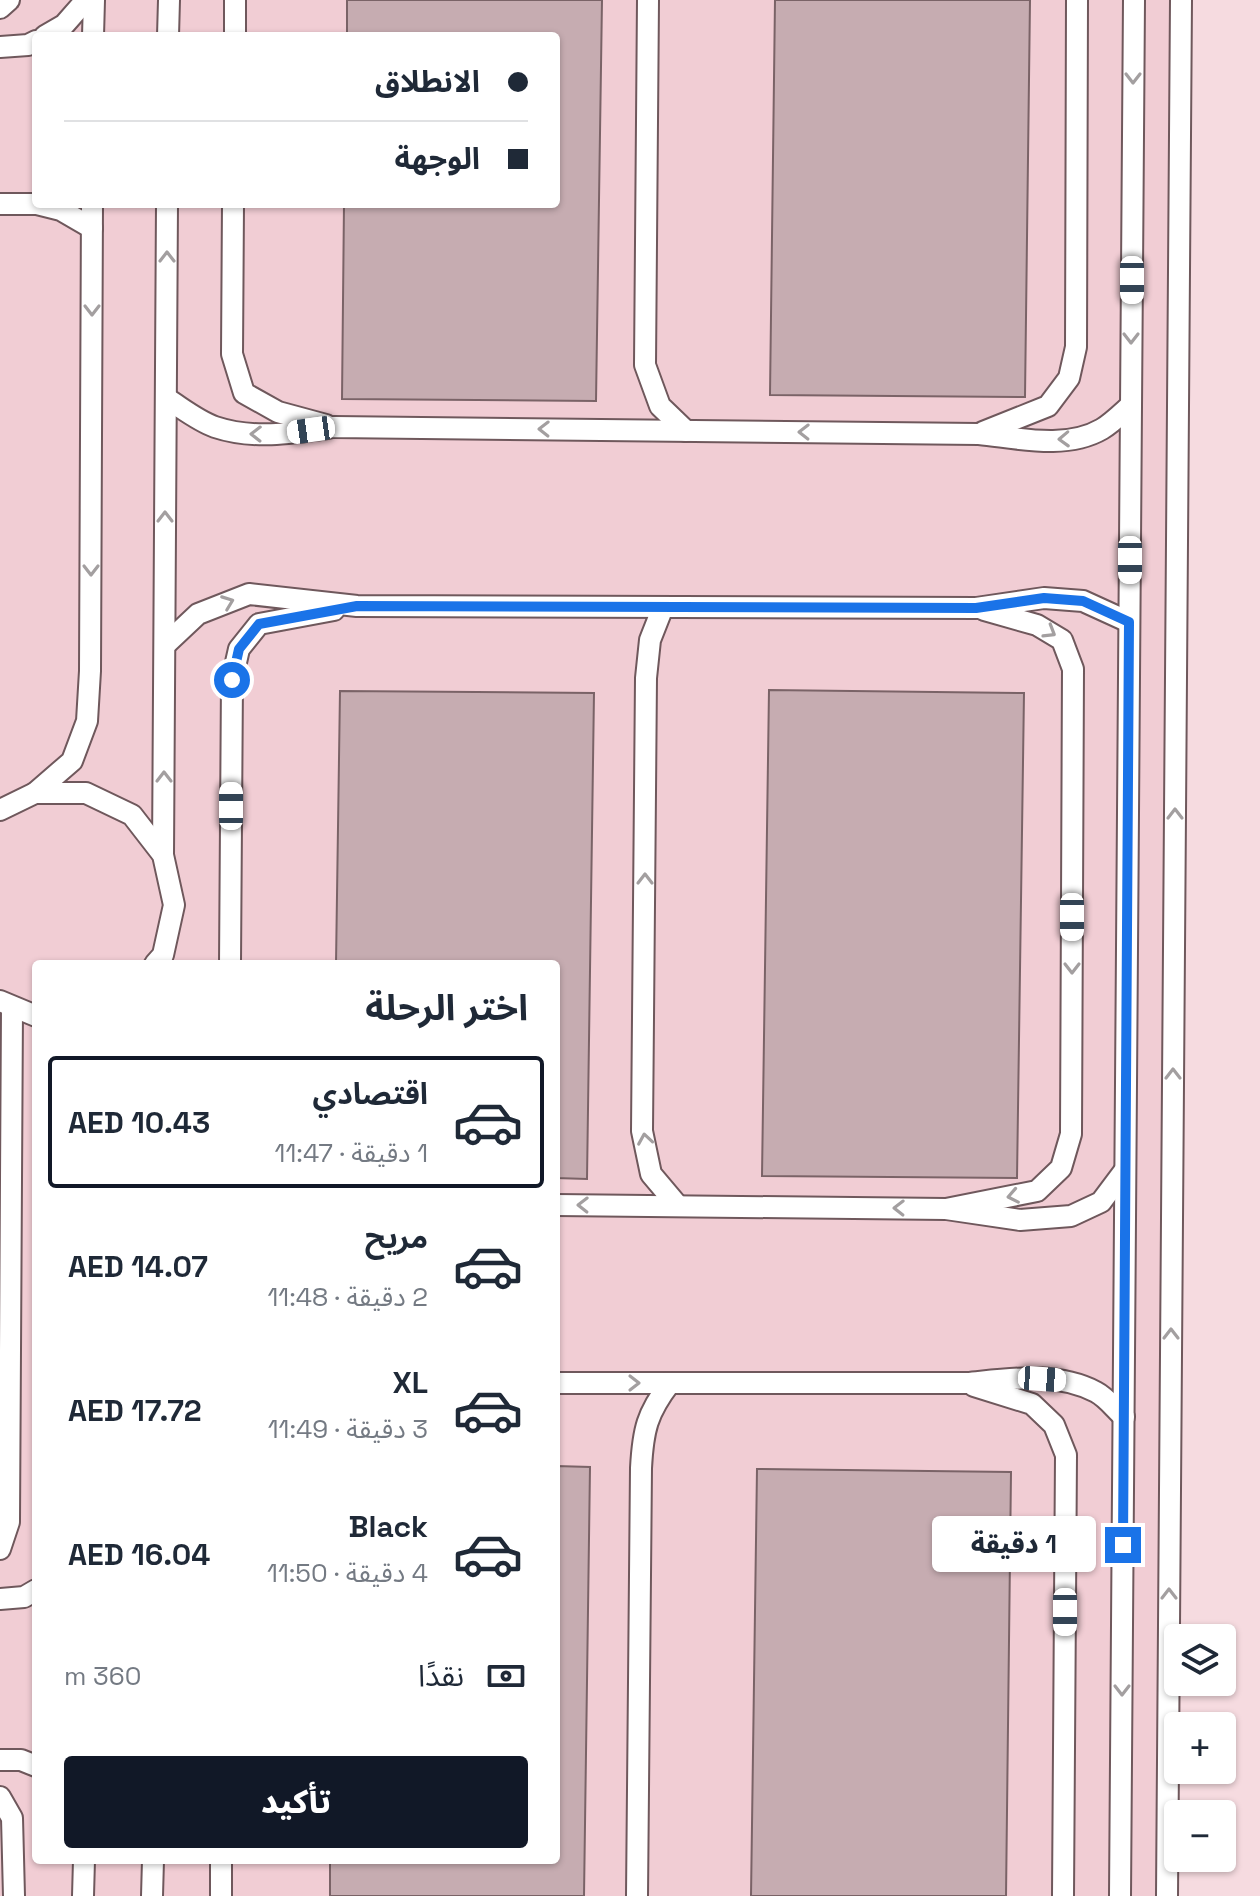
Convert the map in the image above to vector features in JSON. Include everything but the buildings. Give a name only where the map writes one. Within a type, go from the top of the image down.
[{"type":"lane","points":[[0,8],[9,0]]},
{"type":"lane","points":[[52,32],[64,25],[86,0]]},
{"type":"lane","points":[[93,32],[94,0]]},
{"type":"lane","points":[[168,32],[169,0]]},
{"type":"lane","points":[[235,0],[235,32]]},
{"type":"lane","points":[[648,0],[645,365],[660,406],[686,431]]},
{"type":"lane","points":[[979,434],[1048,406],[1069,378],[1076,347],[1077,0]]},
{"type":"lane","points":[[1120,1896],[1134,0]]},
{"type":"lane","points":[[1167,1896],[1181,0]]},
{"type":"lane","points":[[0,47],[32,43]]},
{"type":"lane","points":[[0,204],[32,204]]},
{"type":"lane","points":[[53,208],[92,228]]},
{"type":"lane","points":[[0,810],[35,793],[72,761],[87,721],[90,671],[92,208]]},
{"type":"lane","points":[[160,960],[174,905],[163,855],[167,208]]},
{"type":"lane","points":[[233,208],[232,354],[244,393],[278,412],[334,427]]},
{"type":"lane","points":[[166,398],[213,426],[247,434],[288,434],[334,427],[979,434],[1039,440],[1077,439],[1103,429],[1131,405]]},
{"type":"lane","points":[[165,645],[198,614],[249,594],[357,606],[976,608],[1044,598],[1083,601],[1129,622]]},
{"type":"lane","points":[[230,960],[232,680],[239,649],[259,624],[357,606]]},
{"type":"lane","points":[[663,607],[650,640],[646,678],[642,1131],[651,1174],[678,1206]]},
{"type":"lane","points":[[946,1209],[1037,1191],[1061,1168],[1071,1134],[1073,669],[1062,640],[1037,625],[976,608]]},
{"type":"lane","points":[[35,793],[86,793],[132,815],[163,855]]},
{"type":"lane","points":[[0,1549],[9,1522],[6,1004],[32,1016]]},
{"type":"lane","points":[[560,1205],[946,1209],[1020,1220],[1071,1216],[1101,1202],[1125,1170]]},
{"type":"lane","points":[[560,1383],[967,1383],[1020,1378],[1065,1381],[1097,1393],[1124,1417]]},
{"type":"lane","points":[[637,1896],[643,1431],[653,1404],[670,1383]]},
{"type":"lane","points":[[967,1383],[1032,1404],[1054,1425],[1066,1455],[1063,1896]]},
{"type":"lane","points":[[0,1599],[24,1597],[32,1592]]},
{"type":"lane","points":[[0,1760],[21,1760],[32,1764]]},
{"type":"lane","points":[[0,1797],[12,1818],[14,1896]]},
{"type":"lane","points":[[83,1896],[84,1864]]},
{"type":"lane","points":[[152,1896],[153,1864]]},
{"type":"lane","points":[[221,1864],[221,1896]]},
{"type":"shaded area","points":[[0,0],[1171,0],[1157,1896],[0,1896]]},
{"type":"route","points":[[232,680],[239,649],[259,624],[357,606],[976,608],[1044,598],[1083,601],[1129,622],[1123,1545]]}]
